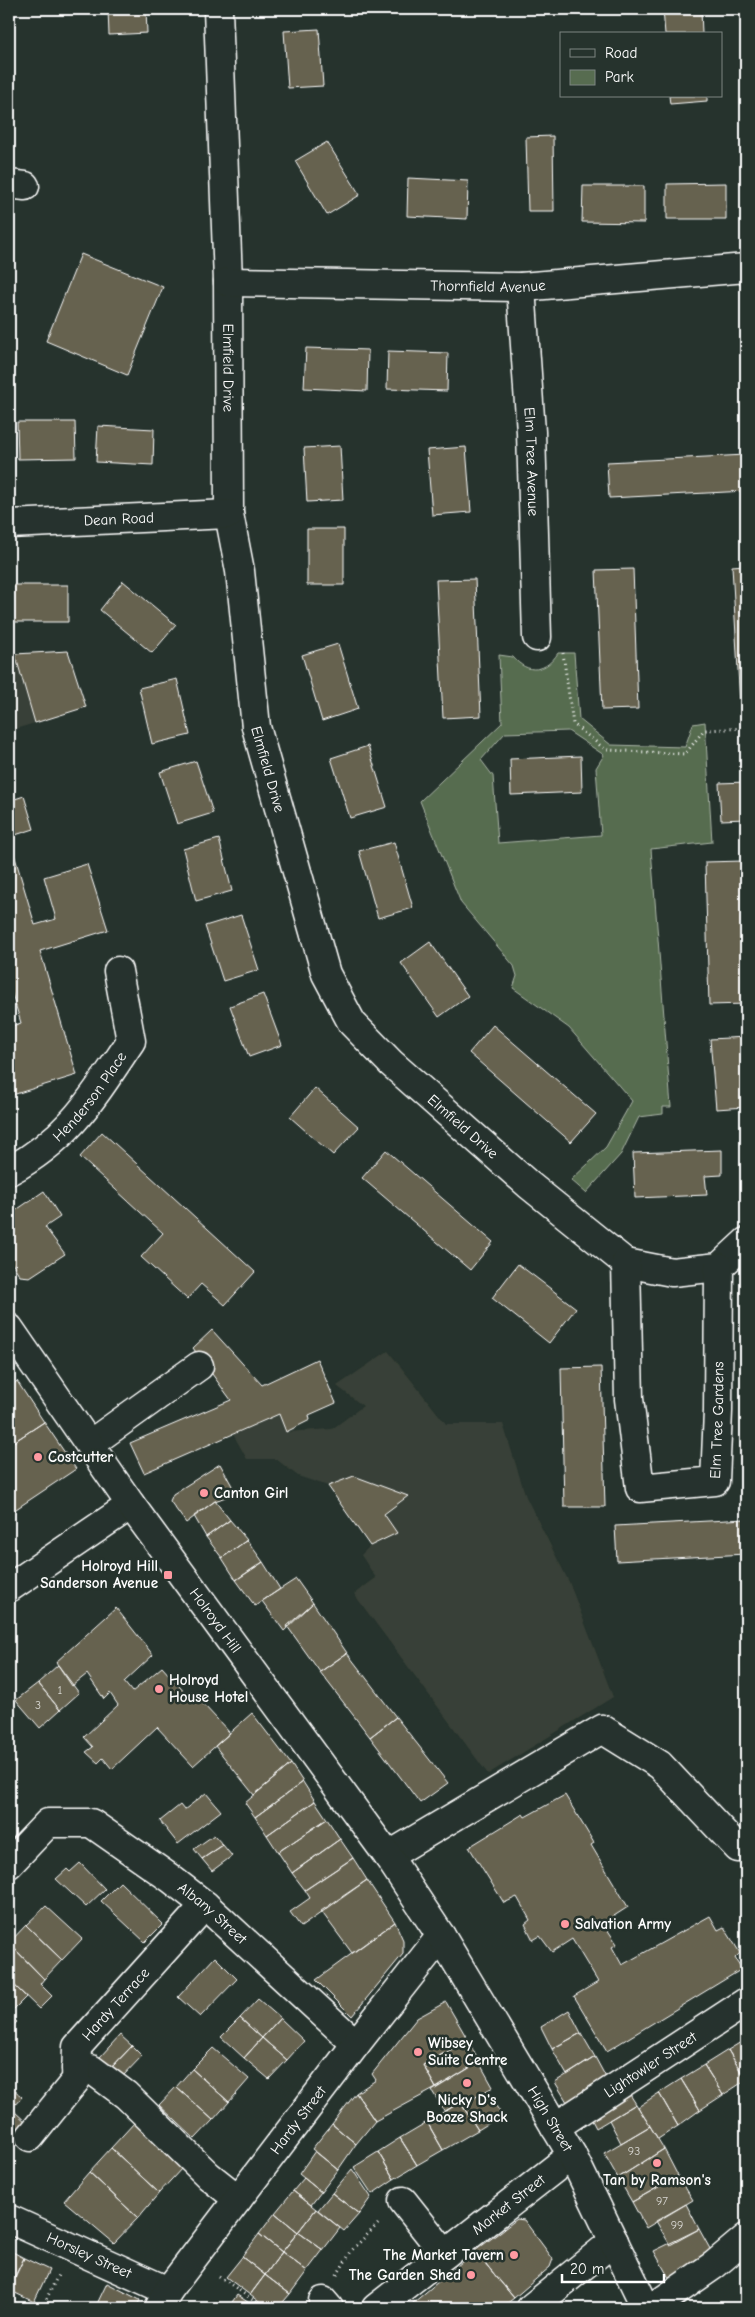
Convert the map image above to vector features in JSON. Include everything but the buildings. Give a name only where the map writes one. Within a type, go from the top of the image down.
[{"type":"street","name":"Elmfield Drive","points":[[218,9],[228,282],[229,514],[240,571],[256,727],[326,974],[352,1023],[391,1063],[529,1185],[626,1263],[672,1272],[719,1267]]},
{"type":"street","name":"Thornfield Avenue","points":[[228,282],[521,287],[746,268]]},
{"type":"street","name":"Elm Tree Avenue","points":[[521,287],[531,432],[537,637]]},
{"type":"street","name":"Dean Road","points":[[9,524],[229,514]]},
{"type":"street","name":"Henderson Place","points":[[9,1171],[56,1140],[83,1112],[131,1041],[118,971]]},
{"type":"street","points":[[719,1267],[746,1242]]},
{"type":"street","name":"Elm Tree Gardens","points":[[626,1263],[629,1399],[640,1488],[715,1481],[718,1411],[719,1267]]},
{"type":"street","name":"Holroyd Hill","points":[[9,1328],[131,1504],[388,1856],[441,1936]]},
{"type":"street","points":[[90,1444],[199,1366]]},
{"type":"street","points":[[9,1588],[131,1504]]},
{"type":"street","points":[[388,1856],[602,1730],[660,1765],[738,1848]]},
{"type":"street","name":"Albany Street","points":[[9,1864],[48,1823],[91,1823],[205,1905],[356,2044]]},
{"type":"street","name":"Hardy Terrace","points":[[30,2137],[76,2080],[77,2047],[205,1905]]},
{"type":"street","name":"Hardy Street","points":[[164,2300],[238,2199],[441,1936]]},
{"type":"street","name":"High Street","points":[[441,1936],[572,2155],[646,2308]]},
{"type":"street","name":"Lightowler Street","points":[[555,2126],[746,2002]]},
{"type":"street","points":[[76,2068],[92,2069],[126,2095],[209,2176],[238,2199]]},
{"type":"street","name":"Market Street","points":[[376,2308],[572,2155]]},
{"type":"street","points":[[403,2201],[444,2254]]},
{"type":"street","name":"Horsley Street","points":[[9,2219],[164,2300]]},
{"type":"street","points":[[652,2308],[714,2265],[746,2238]]},
{"type":"street","points":[[531,2308],[614,2242]]},
{"type":"path","points":[[537,637],[564,654],[572,724],[606,750],[685,754],[704,730],[746,728]]},
{"type":"path","points":[[326,2305],[352,2250],[403,2201]]},
{"type":"path","points":[[194,2258],[264,2308]]},
{"type":"shaded area","points":[[68,651],[86,707],[9,731],[9,654]]},
{"type":"shaded area","points":[[388,1351],[446,1424],[503,1424],[526,1497],[569,1582],[613,1697],[488,1774],[354,1594],[376,1578],[361,1555],[370,1546],[328,1486],[298,1476],[276,1459],[247,1459],[233,1434],[279,1414],[286,1432],[332,1429],[363,1406],[337,1386]]},
{"type":"green space","points":[[558,653],[574,653],[579,719],[611,745],[685,747],[693,724],[705,722],[712,842],[651,849],[671,1107],[663,1107],[663,1114],[639,1117],[621,1154],[586,1193],[571,1180],[606,1147],[632,1101],[569,1028],[513,988],[517,976],[514,966],[461,903],[420,801],[502,723],[499,655],[513,657],[525,667],[531,669],[542,667]],"holes":[[[568,731],[604,755],[596,768],[601,835],[498,843],[493,776],[481,760],[505,733]]]},
{"type":"place","name":"Costcutter","points":[[38,1457]]},
{"type":"place","name":"Canton Girl","points":[[204,1493]]},
{"type":"place","name":"Holroyd Hill Sanderson Avenue","points":[[168,1575]]},
{"type":"place","name":"Holroyd House Hotel","points":[[159,1689]]},
{"type":"place","name":"Salvation Army","points":[[565,1924]]},
{"type":"place","name":"Wibsey Suite Centre","points":[[418,2052]]},
{"type":"place","name":"Nicky D's Booze Shack","points":[[467,2083]]},
{"type":"place","name":"Tan by Ramson's","points":[[657,2163]]},
{"type":"place","name":"The Market Tavern","points":[[514,2255]]},
{"type":"place","name":"The Garden Shed","points":[[471,2275]]}]
